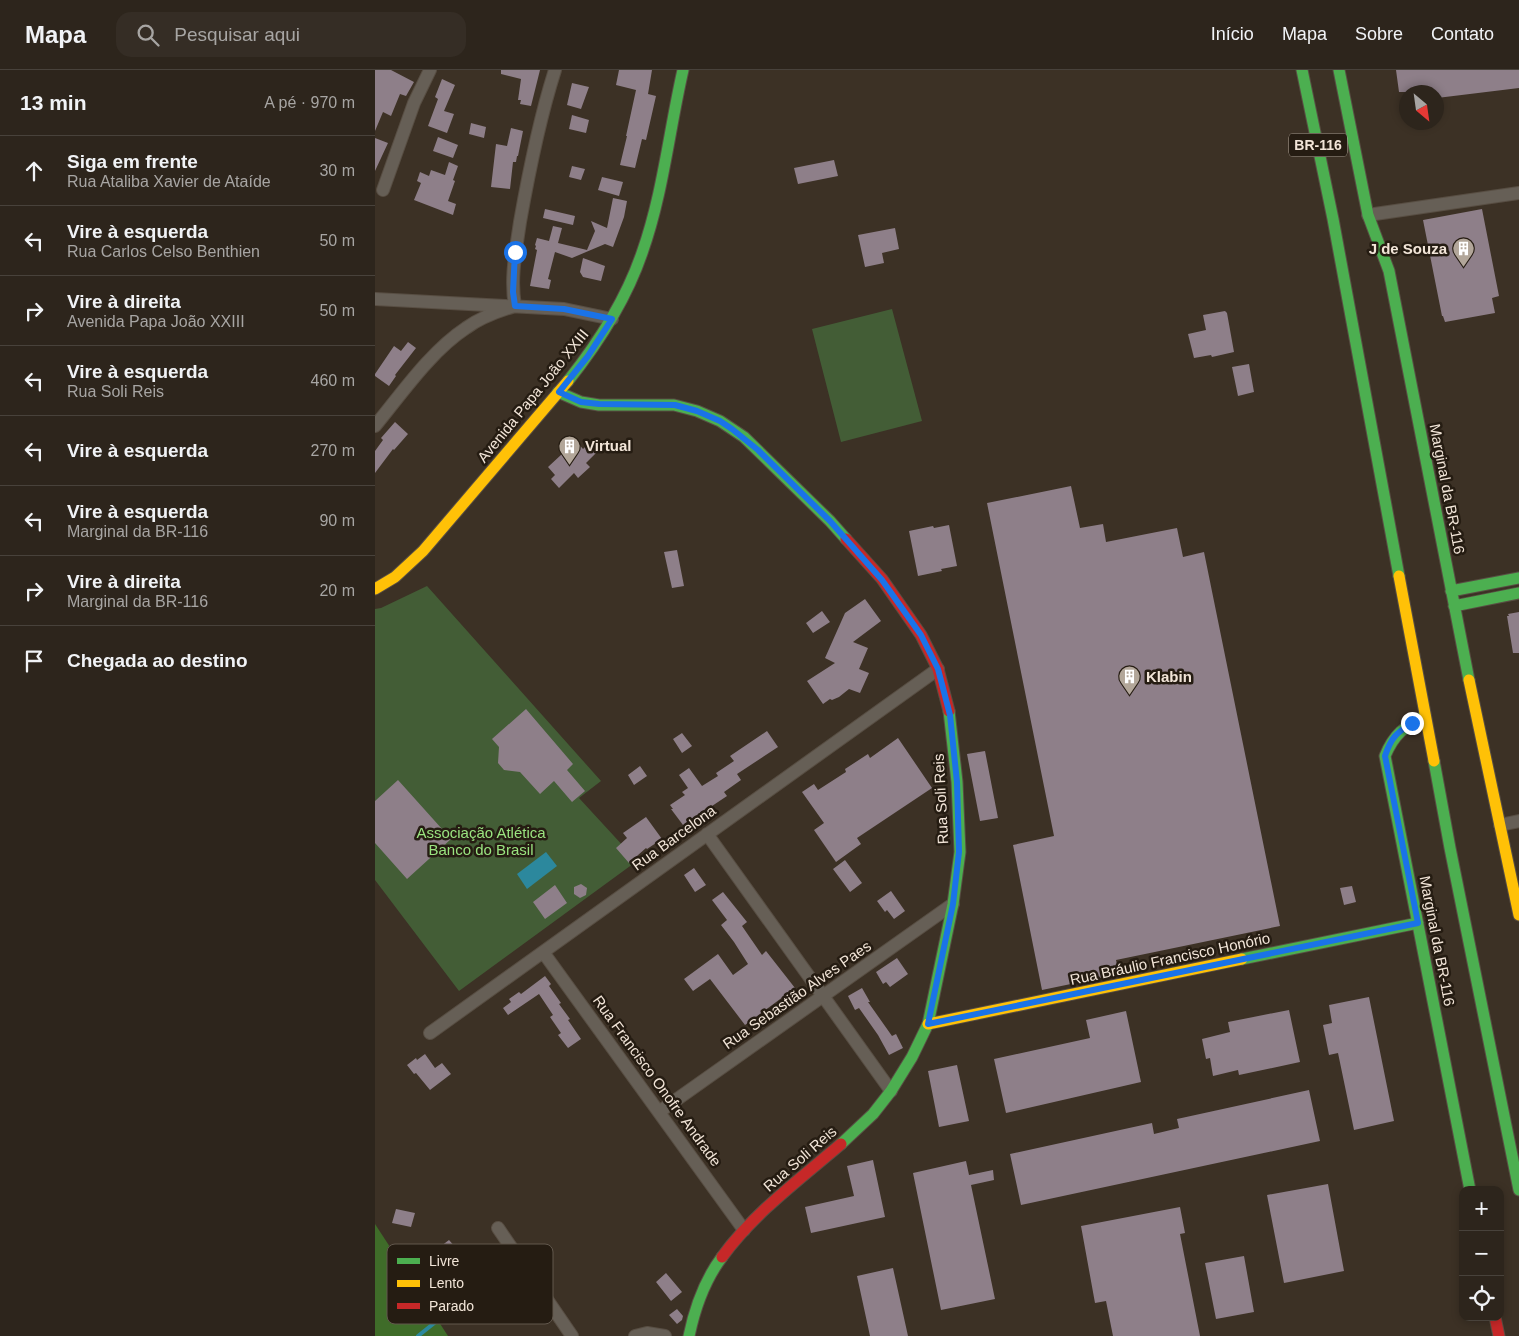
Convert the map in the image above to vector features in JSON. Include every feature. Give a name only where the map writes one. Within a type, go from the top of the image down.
[{"type":"main road","name":"Avenida Papa João XXIII","points":[[375,589],[398,574],[423,551],[559,392],[588,356],[612,319],[633,278],[654,215],[683,70]]},
{"type":"main road","name":"BR-116","points":[[1302,70],[1335,229],[1425,716],[1519,1189]]},
{"type":"main road","name":"Marginal da BR-116","points":[[1339,70],[1368,215],[1389,271],[1472,696],[1519,915]]},
{"type":"main road","name":"Rua Soli Reis","points":[[559,392],[581,402],[675,405],[697,411],[720,421],[744,437],[830,521],[882,580],[921,635],[938,669],[950,715],[957,782],[959,852],[953,904],[928,1024],[913,1057],[891,1092],[873,1114],[762,1212],[744,1230],[723,1256],[701,1292],[689,1336]]},
{"type":"main road","points":[[1451,591],[1519,578]]},
{"type":"main road","points":[[1454,606],[1519,593]]},
{"type":"main road","name":"Marginal da BR-116","points":[[1425,716],[1397,733],[1390,742],[1385,756],[1469,1186]]},
{"type":"main road","name":"Rua Bráulio Francisco Honório","points":[[928,1024],[1418,923]]},
{"type":"main road","points":[[1506,1125],[1519,1134]]},
{"type":"main road","points":[[1496,1321],[1499,1336]]},
{"type":"street","points":[[383,190],[411,111],[430,70]]},
{"type":"street","points":[[515,306],[513,273],[527,179],[555,70]]},
{"type":"street","points":[[1368,215],[1519,192]]},
{"type":"street","points":[[375,299],[564,309],[612,319]]},
{"type":"street","points":[[375,426],[410,383],[451,339],[495,312],[515,306]]},
{"type":"street","name":"Rua Barcelona","points":[[430,1033],[938,669]]},
{"type":"street","points":[[1500,825],[1519,821]]},
{"type":"street","points":[[707,834],[891,1092]]},
{"type":"street","name":"Rua Sebastião Alves Paes","points":[[659,1112],[953,904]]},
{"type":"street","name":"Rua Francisco Onofre Andrade","points":[[543,952],[744,1230]]},
{"type":"street","points":[[1506,1125],[1519,1122]]},
{"type":"street","points":[[498,1228],[509,1244]]},
{"type":"street","points":[[553,1308],[572,1336]]},
{"type":"street","points":[[635,1336],[647,1333],[665,1336]]},
{"type":"green space","points":[[892,309],[922,421],[841,442],[812,329]]},
{"type":"green space","name":"Associação Atlética Banco do Brasil","points":[[427,586],[601,781],[579,798],[637,861],[459,991],[375,880],[375,609],[381,608]]},
{"type":"green space","points":[[375,1224],[388,1244],[387,1324],[440,1324],[448,1336],[375,1336]]},
{"type":"water","points":[[546,852],[557,866],[527,889],[517,874]]},
{"type":"building","points":[[375,70],[391,70],[414,82],[406,96],[400,94],[391,116],[383,112],[375,131]]},
{"type":"building","points":[[501,70],[540,70],[531,106],[520,104],[521,100],[518,100],[521,79],[501,74]]},
{"type":"building","points":[[619,70],[652,70],[648,94],[656,96],[646,140],[642,139],[635,168],[620,165],[636,90],[616,85]]},
{"type":"building","points":[[1396,70],[1519,70],[1519,88],[1444,97],[1444,85],[1399,85],[1399,92]]},
{"type":"building","points":[[442,79],[455,85],[444,111],[454,114],[447,133],[428,126],[438,99],[435,97]]},
{"type":"building","points":[[572,83],[589,87],[581,109],[567,105]]},
{"type":"building","points":[[572,115],[589,120],[586,133],[569,129]]},
{"type":"building","points":[[471,123],[486,127],[484,138],[469,134]]},
{"type":"building","points":[[511,128],[523,131],[518,156],[516,162],[513,162],[510,189],[491,187],[496,144],[507,146]]},
{"type":"building","points":[[438,137],[458,145],[453,158],[433,151]]},
{"type":"building","points":[[375,138],[388,143],[375,171]]},
{"type":"building","points":[[834,160],[838,176],[798,184],[794,168]]},
{"type":"building","points":[[449,162],[458,166],[448,201],[456,204],[453,215],[414,200],[421,183],[417,181],[420,172],[429,176],[431,170],[445,175]]},
{"type":"building","points":[[572,166],[585,169],[581,180],[569,177]]},
{"type":"building","points":[[602,177],[623,182],[619,196],[598,190]]},
{"type":"building","points":[[613,198],[627,201],[624,217],[613,247],[605,244],[572,258],[555,252],[548,279],[551,280],[549,289],[530,286],[537,250],[535,245],[537,238],[549,241],[553,226],[562,228],[558,243],[587,250],[595,231],[591,221],[607,228]]},
{"type":"building","points":[[545,209],[575,216],[573,225],[543,218]]},
{"type":"building","name":"J de Souza","points":[[1482,209],[1499,296],[1492,298],[1495,313],[1445,322],[1442,316],[1423,220]]},
{"type":"building","points":[[895,228],[899,249],[882,253],[884,263],[865,267],[858,235]]},
{"type":"building","points":[[583,258],[605,266],[601,281],[583,277],[580,272]]},
{"type":"building","points":[[1225,311],[1227,313],[1234,352],[1212,357],[1211,355],[1194,358],[1188,334],[1206,330],[1203,315]]},
{"type":"building","points":[[408,342],[416,348],[389,386],[375,376],[375,374],[394,346],[401,351]]},
{"type":"building","points":[[1249,364],[1254,392],[1238,396],[1232,367]]},
{"type":"building","points":[[395,422],[408,434],[393,449],[375,473],[375,451],[383,440],[381,438]]},
{"type":"building","name":"Virtual","points":[[576,441],[583,449],[589,443],[597,452],[586,463],[590,467],[578,478],[574,473],[559,488],[551,479],[555,475],[548,467]]},
{"type":"building","name":"Klabin","points":[[1071,486],[1080,528],[1103,524],[1106,542],[1177,528],[1183,557],[1204,552],[1280,926],[1116,960],[1119,974],[1042,990],[1013,845],[1054,836],[987,503]]},
{"type":"building","points":[[949,525],[957,566],[918,576],[909,531]]},
{"type":"building","points":[[677,550],[684,586],[672,588],[664,552]]},
{"type":"building","points":[[865,599],[881,621],[853,642],[868,648],[859,669],[869,673],[860,693],[849,689],[839,697],[830,699],[823,704],[807,681],[835,663],[825,658],[845,613]]},
{"type":"building","points":[[822,611],[830,622],[813,633],[806,623]]},
{"type":"building","points":[[1519,612],[1519,653],[1513,653],[1507,616],[1509,616],[1508,614]]},
{"type":"building","points":[[526,709],[573,764],[567,770],[585,791],[572,802],[554,781],[540,794],[520,772],[504,770],[498,763],[499,747],[492,739]]},
{"type":"building","points":[[767,731],[778,747],[737,774],[741,780],[724,792],[727,796],[683,825],[670,805],[685,795],[682,792],[688,788],[679,775],[689,768],[702,786],[718,776],[716,773],[734,761],[730,756]]},
{"type":"building","points":[[682,733],[692,746],[682,753],[673,739]]},
{"type":"building","points":[[898,738],[932,788],[857,838],[861,844],[836,862],[814,830],[824,823],[802,792],[814,784],[818,790],[846,772],[845,769],[868,754],[870,758]]},
{"type":"building","points":[[985,751],[998,818],[980,821],[967,754]]},
{"type":"building","points":[[640,766],[647,776],[634,785],[628,775]]},
{"type":"building","points":[[398,780],[451,839],[407,879],[375,843],[375,801]]},
{"type":"building","points":[[646,817],[662,839],[646,848],[629,863],[616,848],[627,838],[623,833]]},
{"type":"building","points":[[845,860],[862,883],[850,892],[833,869]]},
{"type":"building","points":[[694,868],[706,885],[695,892],[684,875]]},
{"type":"building","points":[[581,884],[587,888],[586,895],[580,898],[574,894],[574,887]]},
{"type":"building","points":[[555,885],[567,903],[545,919],[533,902]]},
{"type":"building","points":[[1352,886],[1356,902],[1344,905],[1340,888]]},
{"type":"building","points":[[891,891],[905,911],[894,919],[887,910],[885,912],[877,901]]},
{"type":"building","points":[[723,892],[747,922],[742,926],[762,955],[766,951],[795,988],[745,1025],[710,979],[693,991],[684,979],[718,954],[733,975],[748,964],[721,925],[727,920],[712,900]]},
{"type":"building","points":[[897,958],[908,974],[890,987],[886,982],[883,984],[876,972]]},
{"type":"building","points":[[545,976],[551,984],[549,986],[561,1003],[559,1004],[570,1019],[568,1020],[581,1039],[568,1048],[558,1035],[561,1033],[550,1017],[553,1015],[539,994],[508,1015],[503,1008],[511,1002],[509,999],[519,992],[521,994]]},
{"type":"building","points":[[862,988],[870,1002],[868,1002],[892,1036],[896,1034],[903,1048],[889,1055],[859,1008],[855,1010],[848,996]]},
{"type":"building","points":[[1369,997],[1394,1121],[1354,1130],[1338,1053],[1329,1055],[1323,1025],[1332,1023],[1329,1005]]},
{"type":"building","points":[[1289,1010],[1300,1062],[1239,1075],[1238,1070],[1213,1076],[1210,1058],[1206,1059],[1202,1039],[1230,1032],[1228,1022]]},
{"type":"building","points":[[1126,1011],[1141,1082],[1006,1113],[994,1059],[1090,1038],[1086,1020]]},
{"type":"building","points":[[425,1054],[435,1068],[442,1063],[451,1074],[430,1090],[407,1065]]},
{"type":"building","points":[[957,1065],[969,1121],[939,1127],[928,1071]]},
{"type":"building","points":[[1309,1090],[1320,1141],[1021,1205],[1010,1154],[1152,1123],[1154,1134],[1179,1128],[1177,1119]]},
{"type":"building","points":[[873,1160],[885,1217],[811,1233],[805,1207],[854,1196],[847,1166]]},
{"type":"building","points":[[966,1161],[969,1175],[993,1170],[994,1180],[971,1185],[995,1299],[941,1310],[913,1173]]},
{"type":"building","points":[[1328,1184],[1344,1271],[1284,1283],[1267,1195]]},
{"type":"building","points":[[1180,1207],[1185,1233],[1180,1234],[1200,1336],[1113,1336],[1106,1301],[1095,1303],[1081,1226]]},
{"type":"building","points":[[396,1209],[415,1213],[411,1227],[392,1223]]},
{"type":"building","points":[[449,1240],[452,1244],[444,1244]]},
{"type":"building","points":[[1244,1256],[1254,1312],[1216,1319],[1205,1263]]},
{"type":"building","points":[[893,1268],[908,1336],[870,1336],[857,1276]]},
{"type":"building","points":[[666,1273],[682,1292],[671,1301],[656,1282]]},
{"type":"building","points":[[677,1309],[683,1316],[682,1320],[677,1324],[669,1315]]},
{"type":"waterway","points":[[418,1336],[433,1324]]},
{"type":"traffic: fast","points":[[568,381],[611,320],[628,287],[642,253],[661,185],[683,70]]},
{"type":"traffic: fast","points":[[1302,70],[1333,219],[1399,576]]},
{"type":"traffic: fast","points":[[1339,70],[1368,215],[1389,271],[1469,680]]},
{"type":"traffic: fast","points":[[558,392],[581,402],[599,405],[674,405],[697,411],[720,421],[744,437],[846,539]]},
{"type":"traffic: fast","points":[[1451,591],[1519,578]]},
{"type":"traffic: fast","points":[[1454,606],[1519,593]]},
{"type":"traffic: fast","points":[[841,1144],[873,1114],[891,1091],[912,1057],[928,1024],[953,904],[960,852],[957,782],[949,711]]},
{"type":"traffic: fast","points":[[1425,716],[1401,732],[1392,742],[1385,756],[1469,1186]]},
{"type":"traffic: fast","points":[[1434,761],[1519,1190]]},
{"type":"traffic: fast","points":[[1242,959],[1418,923]]},
{"type":"traffic: fast","points":[[689,1336],[701,1295],[710,1275],[722,1257]]},
{"type":"traffic: slow","points":[[375,589],[395,577],[423,551],[568,381]]},
{"type":"traffic: slow","points":[[1399,576],[1434,761]]},
{"type":"traffic: slow","points":[[1469,680],[1519,915]]},
{"type":"traffic: slow","points":[[928,1024],[1242,959]]},
{"type":"traffic: jam","points":[[846,539],[882,579],[921,635],[938,669],[949,711]]},
{"type":"traffic: jam","points":[[722,1257],[763,1211],[841,1144]]},
{"type":"traffic: jam","points":[[1496,1321],[1499,1336]]},
{"type":"place","name":"J de Souza","points":[[1463,268]]},
{"type":"place","name":"Virtual","points":[[569,465]]},
{"type":"place","name":"Klabin","points":[[1130,696]]},
{"type":"route","points":[[515,252],[513,273],[515,306],[564,309],[612,319],[588,356],[559,392],[581,402],[675,405],[697,411],[720,421],[744,437],[830,521],[859,553],[906,612],[933,657],[950,715],[957,782],[959,852],[953,904],[928,1024],[1418,923],[1385,756],[1390,742],[1397,733],[1412,723]]}]
